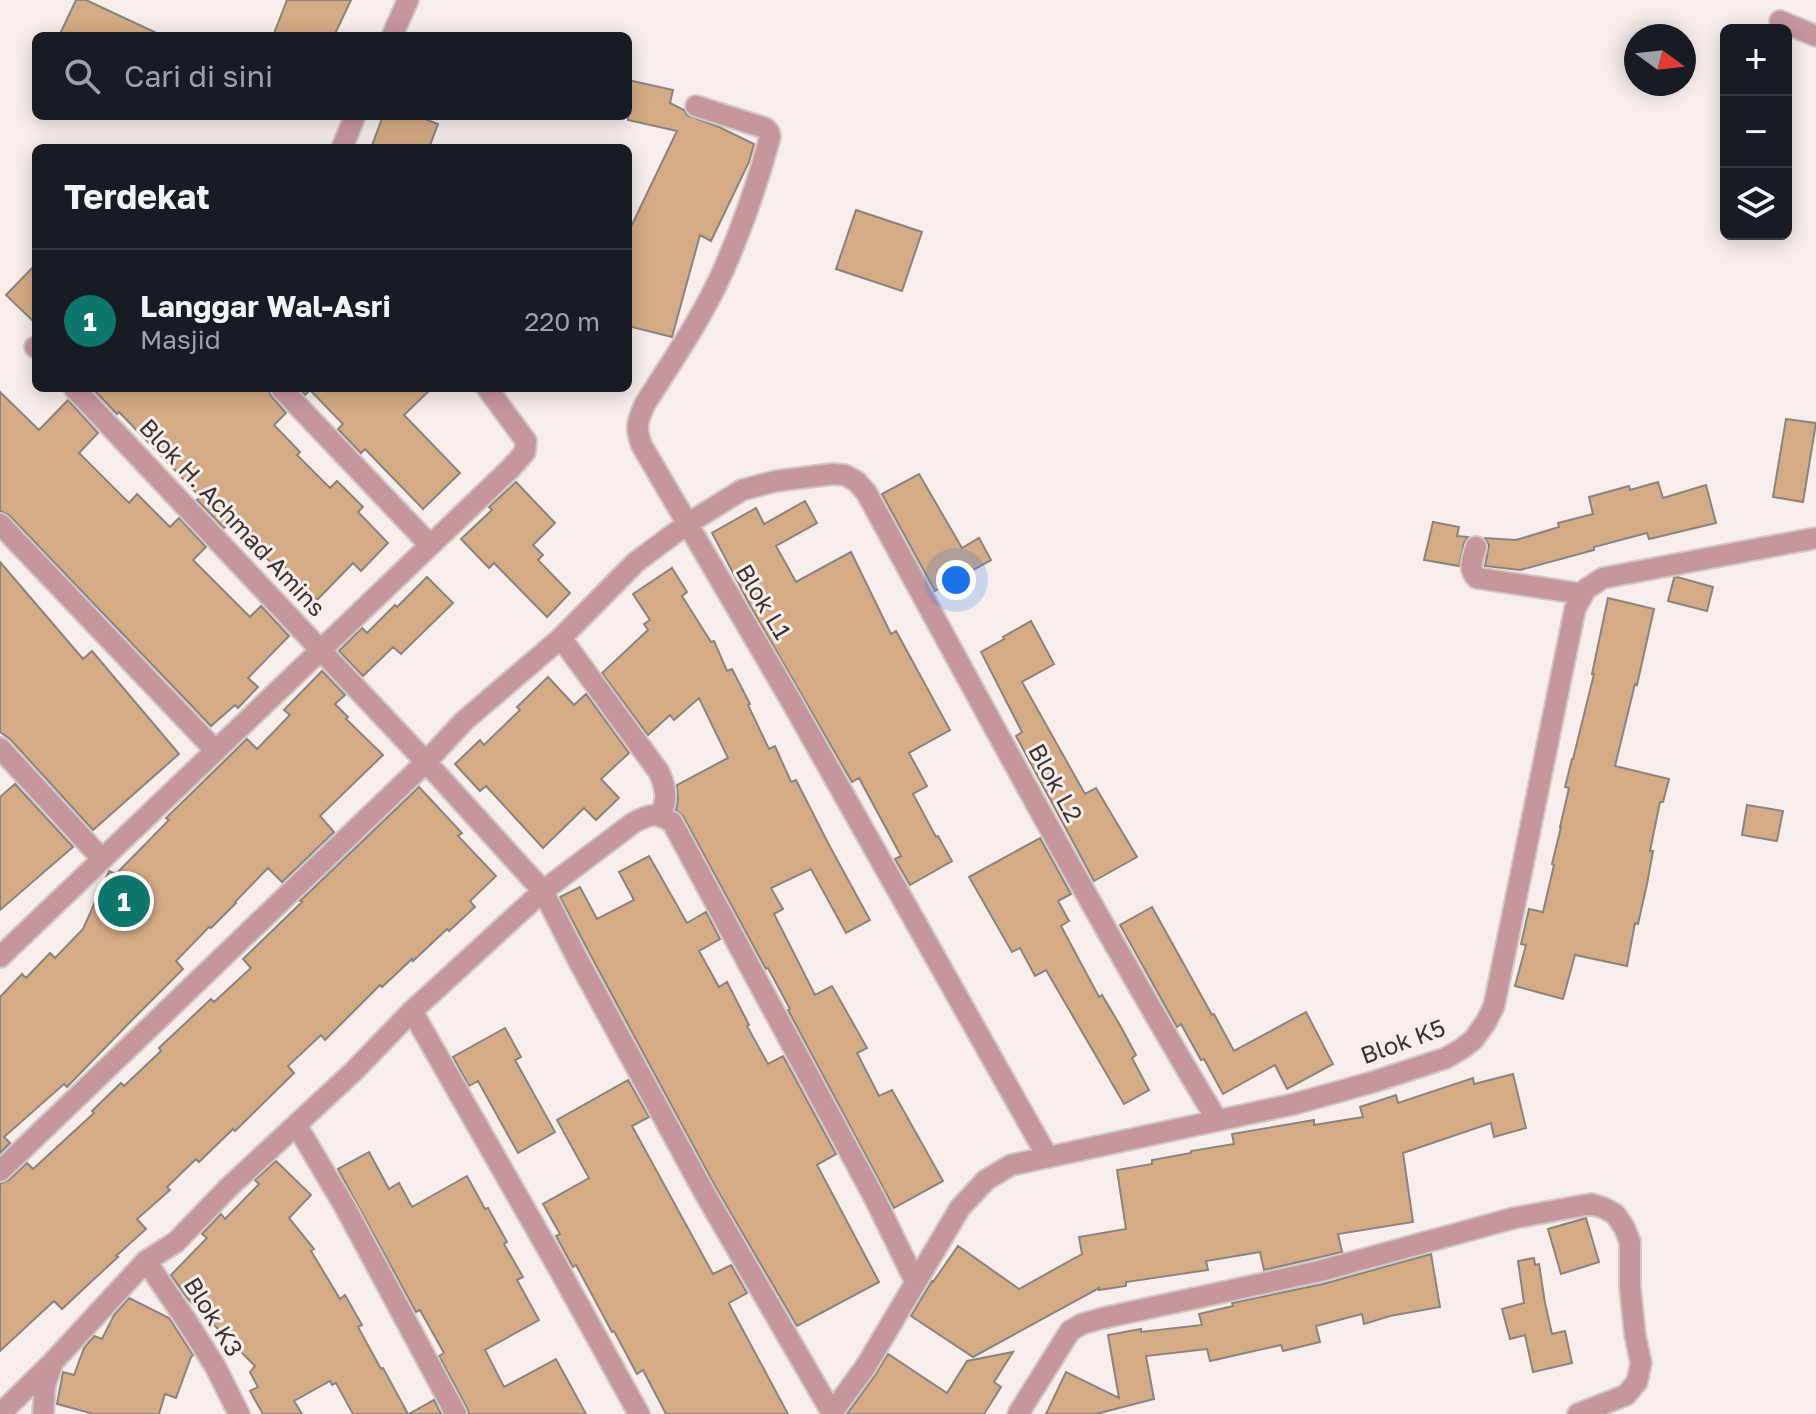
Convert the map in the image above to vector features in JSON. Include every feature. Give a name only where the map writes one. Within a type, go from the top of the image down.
[{"type":"street","points":[[394,32],[408,0]]},
{"type":"street","points":[[1780,21],[1816,36]]},
{"type":"street","name":"Blok L1","points":[[696,106],[765,128],[770,137],[722,272],[698,318],[645,404],[636,432],[1047,1156]]},
{"type":"street","points":[[344,144],[353,120]]},
{"type":"street","name":"Blok H. Achmad Amins","points":[[78,392],[543,891],[697,1179],[831,1414]]},
{"type":"street","points":[[285,392],[429,544]]},
{"type":"street","points":[[0,957],[525,452],[526,441],[490,392]]},
{"type":"street","name":"Blok L2","points":[[687,524],[742,490],[776,481],[845,475],[866,492],[1085,893],[1217,1120]]},
{"type":"street","points":[[0,524],[216,751]]},
{"type":"street","points":[[0,1171],[426,762],[464,721],[561,638],[636,562],[687,524]]},
{"type":"street","points":[[1476,547],[1471,567],[1477,578],[1583,594],[1603,578],[1816,538]]},
{"type":"street","name":"Blok K5","points":[[831,1414],[866,1366],[960,1208],[986,1180],[1011,1165],[1294,1104],[1446,1058],[1474,1039],[1494,1006],[1575,609],[1583,594]]},
{"type":"street","points":[[561,638],[659,772],[665,785],[666,798],[661,816]]},
{"type":"street","points":[[0,748],[102,859]]},
{"type":"street","points":[[0,1414],[53,1362],[146,1261],[176,1242],[412,1011],[543,891],[648,814],[672,822],[874,1197],[915,1281]]},
{"type":"street","points":[[412,1011],[639,1414]]},
{"type":"street","points":[[297,1126],[345,1207],[456,1414]]},
{"type":"street","points":[[1018,1414],[1070,1331],[1082,1324],[1320,1271],[1514,1218],[1591,1204],[1615,1214],[1630,1242],[1630,1287],[1641,1363],[1637,1382],[1626,1395],[1578,1414]]},
{"type":"street","name":"Blok K3","points":[[146,1261],[215,1366],[232,1410]]},
{"type":"street","points":[[43,1414],[45,1385],[53,1362]]},
{"type":"building","points":[[76,0],[86,0],[154,32],[61,32]]},
{"type":"building","points":[[287,0],[351,0],[336,32],[275,32]]},
{"type":"building","points":[[632,81],[673,90],[670,103],[687,115],[754,144],[749,162],[711,241],[700,235],[672,337],[632,327],[632,225],[677,131],[628,120],[632,120]]},
{"type":"building","points":[[382,120],[428,120],[438,124],[430,144],[372,144]]},
{"type":"building","points":[[856,210],[922,232],[902,291],[836,269]]},
{"type":"building","points":[[32,268],[32,320],[6,295]]},
{"type":"building","points":[[0,392],[39,430],[68,400],[98,433],[79,453],[129,503],[137,494],[170,527],[179,518],[206,547],[193,560],[250,617],[261,606],[289,636],[248,678],[258,687],[238,708],[235,705],[211,726],[9,515],[0,511]]},
{"type":"building","points":[[96,392],[270,392],[286,413],[274,425],[300,452],[297,455],[330,488],[337,481],[363,507],[358,512],[388,543],[361,571],[353,563],[317,600],[284,566],[279,571],[231,521],[224,528],[197,500],[200,497],[175,470],[119,412],[117,414]]},
{"type":"building","points":[[312,392],[428,392],[404,415],[460,473],[423,509],[365,449],[361,453],[338,429],[343,424]]},
{"type":"building","points":[[1786,419],[1816,423],[1803,502],[1773,497]]},
{"type":"building","points":[[919,474],[962,548],[979,538],[991,560],[935,591],[882,494]]},
{"type":"building","points":[[516,482],[555,523],[533,545],[543,555],[538,560],[570,593],[547,617],[494,563],[489,568],[461,539]]},
{"type":"building","points":[[1658,482],[1663,498],[1706,485],[1716,523],[1649,539],[1647,533],[1520,570],[1485,566],[1489,545],[1485,538],[1516,540],[1559,527],[1558,523],[1593,514],[1589,497]]},
{"type":"building","points":[[805,501],[817,523],[776,546],[796,582],[851,552],[891,634],[896,631],[950,730],[909,753],[927,786],[913,794],[952,861],[910,885],[895,859],[901,856],[859,778],[852,782],[712,533],[756,508],[764,524]]},
{"type":"building","points":[[1433,522],[1459,527],[1457,536],[1468,537],[1459,566],[1424,560]]},
{"type":"building","points":[[0,562],[83,659],[92,651],[179,754],[93,830],[10,739],[0,732]]},
{"type":"building","points":[[672,568],[687,592],[682,596],[711,642],[714,641],[727,671],[732,669],[769,749],[775,746],[791,782],[796,780],[870,920],[846,933],[811,869],[771,888],[783,909],[774,914],[815,995],[832,986],[867,1048],[857,1053],[879,1096],[892,1090],[943,1181],[894,1208],[768,968],[683,816],[676,810],[677,785],[728,758],[699,698],[674,720],[670,715],[648,735],[602,673],[648,630],[644,624],[650,620],[633,594]]},
{"type":"building","points":[[427,577],[453,603],[401,654],[393,647],[363,676],[339,651],[362,628],[367,633]]},
{"type":"building","points":[[1674,578],[1713,587],[1707,611],[1668,601]]},
{"type":"building","points":[[1608,598],[1654,609],[1615,766],[1669,779],[1663,802],[1660,802],[1647,884],[1638,924],[1635,923],[1627,966],[1575,955],[1563,999],[1515,986],[1526,945],[1521,944],[1529,909],[1543,912],[1569,788],[1565,787],[1594,674]]},
{"type":"building","points":[[1031,621],[1054,664],[1022,682],[1085,794],[1096,788],[1137,857],[1094,881],[1016,736],[1022,732],[981,652]]},
{"type":"building","points":[[322,671],[345,695],[335,704],[383,755],[320,816],[334,832],[282,882],[268,868],[176,961],[183,969],[67,1087],[64,1084],[4,1137],[10,1143],[0,1153],[0,997],[22,974],[26,978],[50,953],[55,958],[83,929],[109,871],[116,874],[169,820],[166,818],[247,739],[257,749],[290,715],[284,710]]},
{"type":"building","points":[[548,677],[574,705],[586,694],[629,753],[601,779],[619,798],[596,820],[584,808],[543,848],[486,786],[480,791],[455,764],[480,740],[484,745]]},
{"type":"building","points":[[15,784],[73,847],[0,910],[0,797]]},
{"type":"building","points":[[419,787],[462,833],[458,836],[496,876],[470,901],[475,907],[382,987],[380,985],[325,1040],[321,1035],[288,1066],[294,1073],[235,1131],[233,1129],[199,1162],[196,1159],[167,1187],[170,1190],[137,1219],[146,1229],[118,1257],[62,1309],[54,1301],[0,1351],[0,1184],[27,1163],[33,1169],[94,1113],[92,1111],[121,1083],[124,1086],[161,1051],[159,1048],[211,999],[214,1002],[251,968],[243,959]]},
{"type":"building","points":[[1747,805],[1783,811],[1777,841],[1742,835]]},
{"type":"building","points":[[1040,838],[1071,894],[1058,901],[1069,921],[1061,926],[1099,997],[1102,995],[1121,1027],[1136,1055],[1132,1058],[1149,1090],[1124,1104],[1046,970],[1035,976],[1020,948],[1012,952],[969,877]]},
{"type":"building","points":[[649,856],[687,923],[706,912],[720,939],[699,951],[719,987],[727,982],[768,1064],[783,1056],[836,1154],[817,1165],[879,1282],[797,1326],[715,1186],[560,897],[580,887],[597,919],[634,900],[619,872]]},
{"type":"building","points":[[1152,907],[1234,1051],[1306,1012],[1333,1064],[1287,1089],[1275,1065],[1223,1094],[1181,1024],[1177,1027],[1120,925]]},
{"type":"building","points":[[505,1028],[521,1057],[515,1060],[555,1132],[518,1153],[478,1081],[469,1086],[453,1057]]},
{"type":"building","points":[[1513,1074],[1526,1128],[1494,1137],[1491,1123],[1403,1153],[1413,1222],[1338,1234],[1342,1252],[1264,1270],[1260,1252],[1206,1261],[1208,1270],[1126,1282],[1126,1286],[1099,1288],[973,1357],[911,1316],[958,1246],[1019,1289],[1082,1254],[1079,1237],[1126,1229],[1117,1170],[1152,1164],[1152,1160],[1191,1151],[1234,1144],[1232,1134],[1314,1120],[1314,1125],[1363,1117],[1360,1107],[1396,1095],[1398,1103],[1473,1078],[1474,1084]]},
{"type":"building","points":[[628,1080],[649,1117],[632,1126],[713,1274],[731,1265],[747,1293],[729,1303],[730,1306],[788,1414],[666,1414],[643,1370],[637,1374],[576,1265],[573,1267],[556,1236],[560,1234],[543,1204],[589,1178],[557,1120]]},
{"type":"building","points":[[369,1152],[389,1189],[399,1183],[412,1207],[467,1176],[507,1242],[504,1244],[523,1277],[517,1280],[539,1320],[485,1350],[504,1387],[556,1359],[586,1414],[469,1414],[439,1356],[444,1353],[420,1310],[416,1312],[338,1169]]},
{"type":"building","points":[[276,1161],[311,1195],[289,1218],[314,1249],[311,1251],[340,1299],[345,1295],[362,1325],[358,1327],[408,1414],[353,1414],[336,1383],[332,1385],[330,1381],[294,1401],[302,1414],[263,1414],[250,1391],[258,1387],[250,1372],[255,1366],[229,1335],[226,1337],[188,1299],[171,1275],[207,1238],[202,1234],[221,1214],[225,1219],[259,1184],[255,1180]]},
{"type":"building","points":[[1586,1218],[1599,1262],[1561,1274],[1548,1229]]},
{"type":"building","points":[[1431,1254],[1440,1307],[1364,1324],[1362,1314],[1316,1326],[1320,1342],[1283,1351],[1281,1345],[1210,1361],[1207,1349],[1146,1356],[1154,1399],[1096,1414],[1046,1414],[1066,1372],[1119,1398],[1108,1335],[1141,1329],[1141,1332],[1202,1325],[1199,1314],[1233,1306],[1232,1303],[1323,1284]]},
{"type":"building","points":[[1534,1258],[1535,1265],[1539,1264],[1552,1334],[1565,1331],[1572,1363],[1533,1372],[1525,1335],[1510,1339],[1502,1309],[1524,1303],[1518,1261]]},
{"type":"building","points":[[129,1298],[169,1318],[193,1355],[176,1398],[165,1394],[159,1414],[94,1414],[57,1404],[63,1372],[74,1375],[84,1348],[94,1336],[102,1339],[114,1315]]},
{"type":"building","points":[[1013,1352],[994,1382],[1001,1387],[984,1414],[847,1414],[888,1354],[947,1393],[967,1361]]},
{"type":"building","points":[[434,1400],[441,1414],[409,1414]]},
{"type":"place","name":"Langgar Wal-Asri","points":[[124,901]]}]
